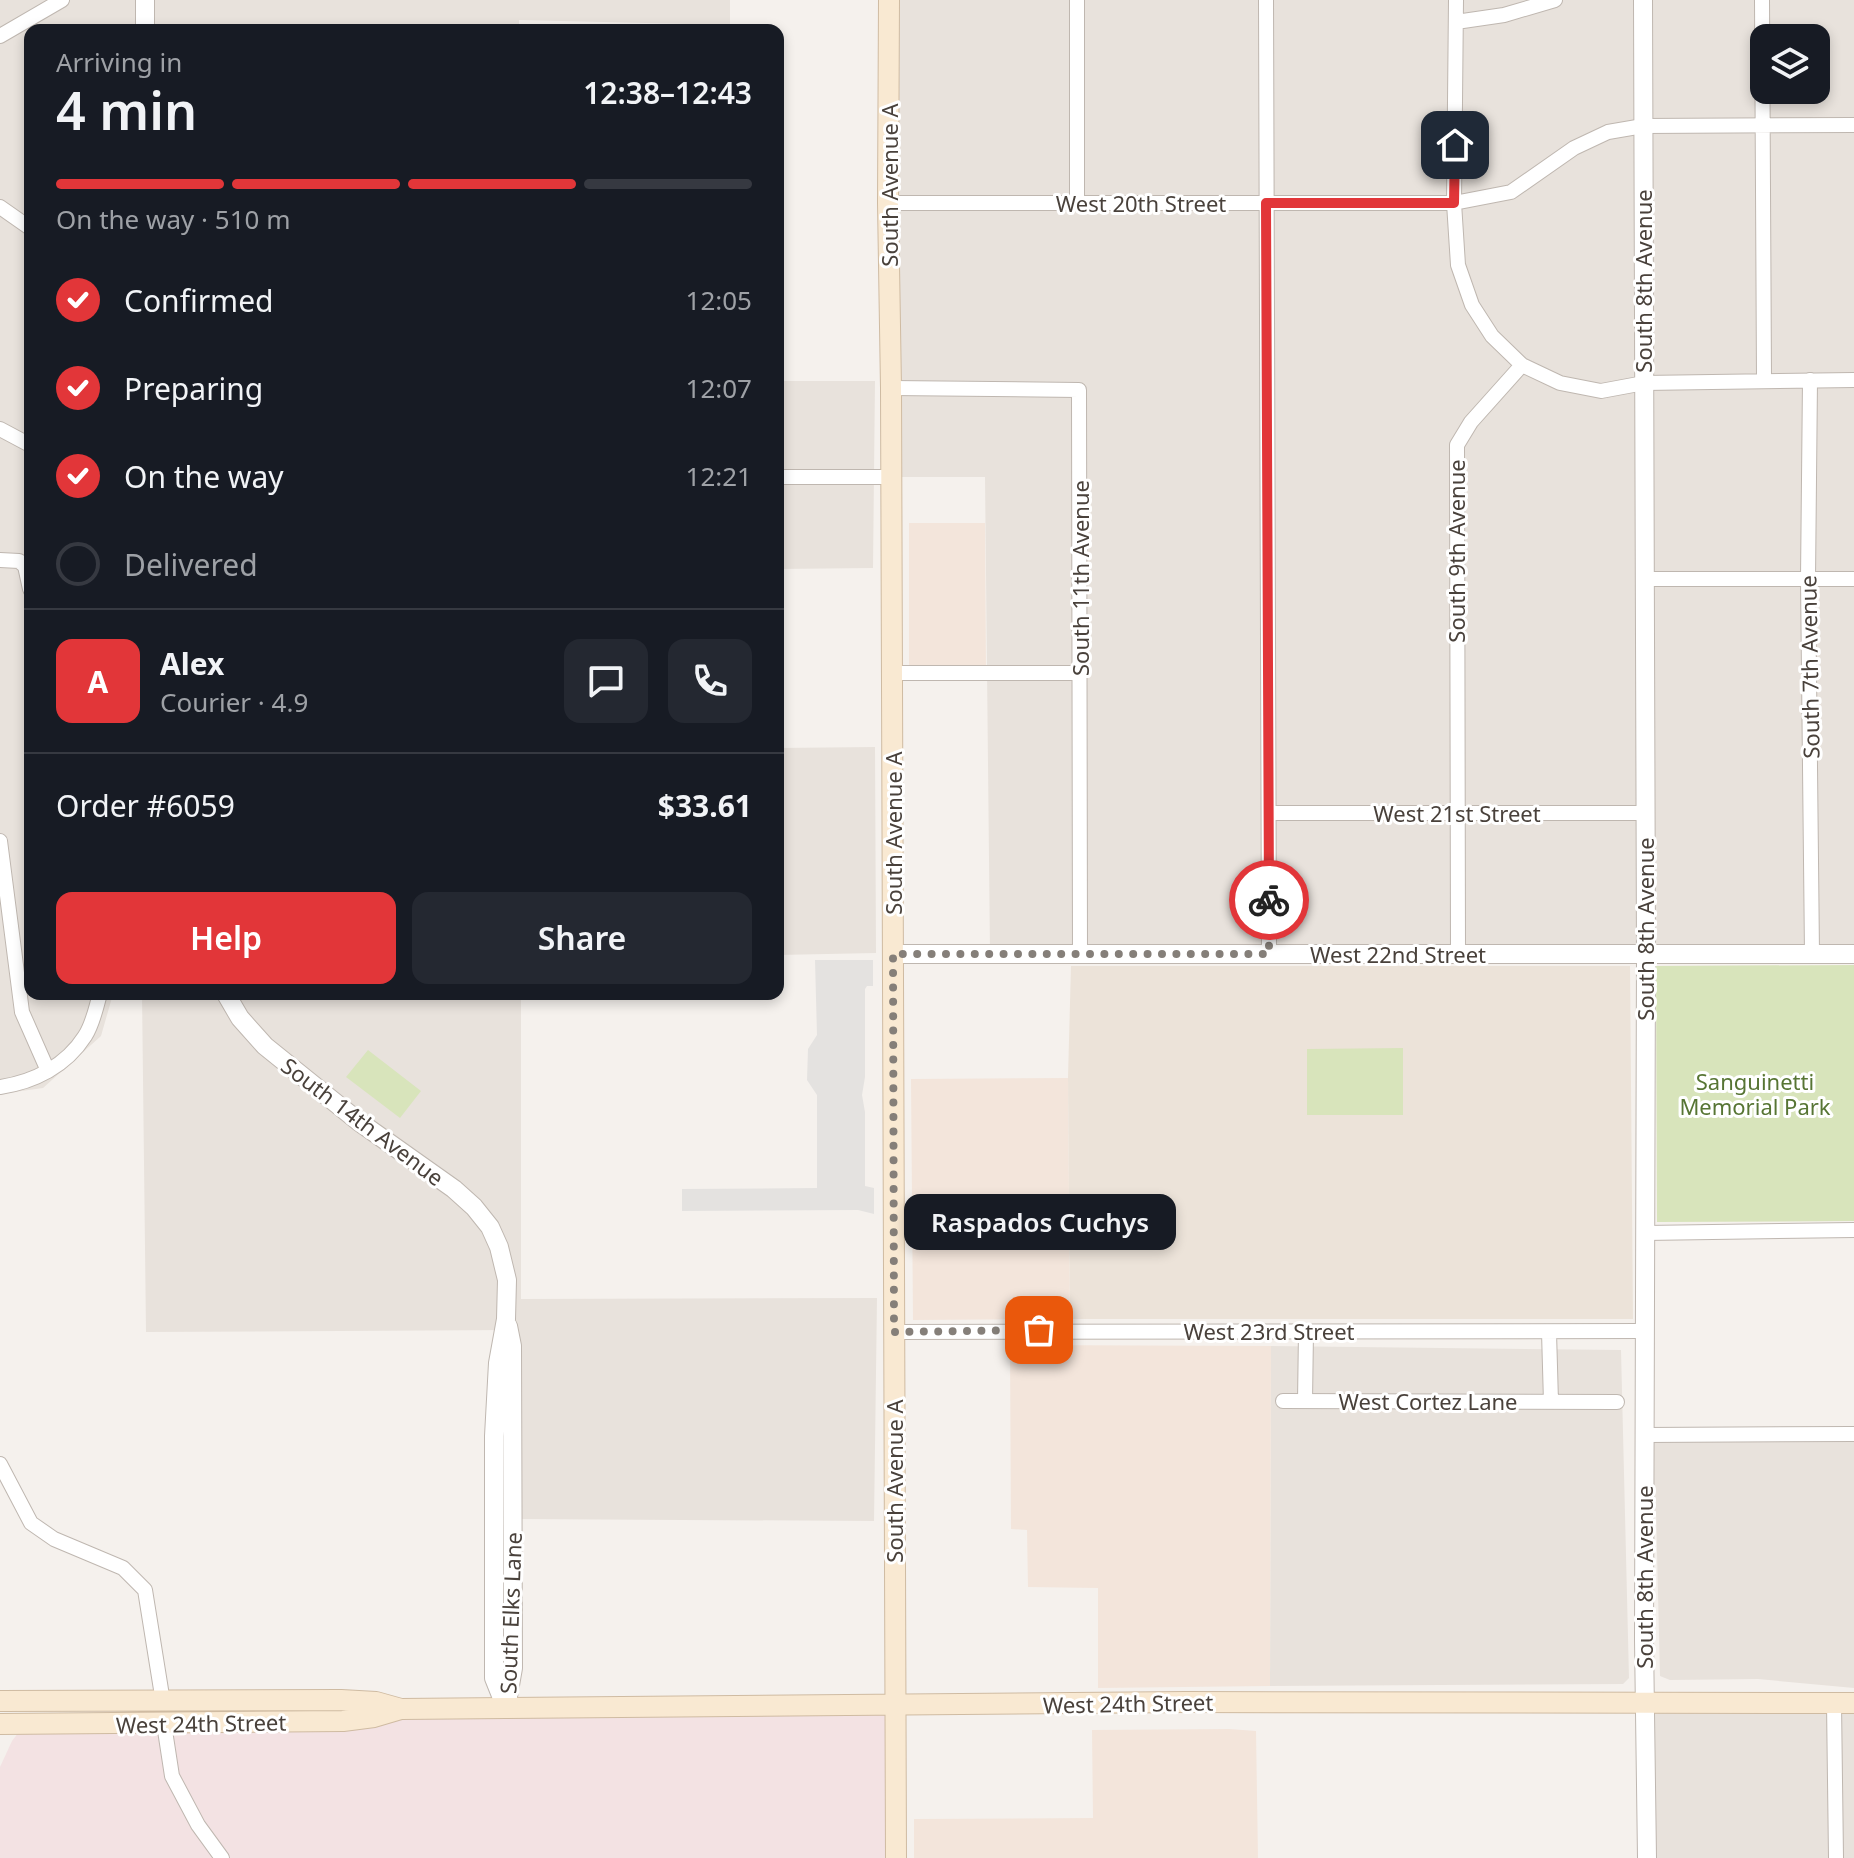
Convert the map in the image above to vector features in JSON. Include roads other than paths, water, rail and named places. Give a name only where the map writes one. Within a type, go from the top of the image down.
[{"type":"main road","name":"South Avenue A","points":[[889,0],[896,1858]]},
{"type":"main road","name":"West 24th Street","points":[[0,1701],[341,1700],[376,1702],[401,1709]]},
{"type":"main road","name":"West 24th Street","points":[[0,1724],[343,1721],[401,1709],[1644,1701],[1844,1703]]},
{"type":"street","points":[[0,36],[62,0]]},
{"type":"street","points":[[145,0],[145,24]]},
{"type":"street","points":[[1077,0],[1077,202]]},
{"type":"street","points":[[1266,0],[1269,954]]},
{"type":"street","points":[[1456,0],[1454,203],[1458,265],[1472,305],[1492,336],[1522,365],[1560,383],[1601,391],[1644,383],[1854,380]]},
{"type":"street","points":[[1456,22],[1504,15],[1555,0]]},
{"type":"street","name":"South 8th Avenue","points":[[1643,0],[1646,956],[1644,1701],[1647,1858]]},
{"type":"street","points":[[1762,0],[1764,379]]},
{"type":"street","name":"West 20th Street","points":[[888,203],[1454,203],[1511,192],[1574,148],[1608,132],[1643,126],[1854,125]]},
{"type":"street","points":[[0,207],[24,224]]},
{"type":"street","name":"South 9th Avenue","points":[[1458,953],[1457,445],[1471,422],[1522,365]]},
{"type":"street","name":"South 7th Avenue","points":[[1810,380],[1808,579],[1812,954]]},
{"type":"street","name":"South 11th Avenue","points":[[891,388],[1079,390],[1080,953]]},
{"type":"street","points":[[0,429],[24,442]]},
{"type":"street","points":[[784,477],[891,477]]},
{"type":"street","points":[[0,560],[19,561],[24,565]]},
{"type":"street","points":[[1645,579],[1854,579]]},
{"type":"street","points":[[892,673],[1080,673]]},
{"type":"street","name":"West 21st Street","points":[[1269,813],[1645,813]]},
{"type":"street","points":[[0,841],[22,1012],[48,1071]]},
{"type":"street","name":"West 22nd Street","points":[[893,954],[1854,954]]},
{"type":"street","points":[[0,1087],[31,1080],[70,1056],[87,1034],[98,1000]]},
{"type":"street","name":"South 14th Avenue","points":[[230,1000],[240,1018],[265,1046],[358,1121],[454,1189],[474,1207],[490,1227],[499,1247]]},
{"type":"street","points":[[1645,1233],[1854,1230]]},
{"type":"street","name":"South Elks Lane","points":[[499,1247],[507,1280],[506,1319],[499,1350],[495,1405],[494,1678],[506,1708]]},
{"type":"street","name":"West 23rd Street","points":[[894,1332],[1645,1331]]},
{"type":"street","points":[[1305,1401],[1306,1332]]},
{"type":"street","name":"West Cortez Lane","points":[[1549,1332],[1551,1402]]},
{"type":"street","name":"West Cortez Lane","points":[[1283,1401],[1617,1402]]},
{"type":"street","points":[[1645,1435],[1854,1434]]},
{"type":"street","points":[[0,1464],[31,1523],[54,1539],[123,1568],[145,1590],[172,1776],[198,1825],[222,1858]]},
{"type":"street","points":[[1836,1858],[1844,1703]]},
{"type":"place","name":"Raspados Cuchys","points":[[1039,1330]]},
{"type":"park label","name":"Sanguinetti Memorial Park","points":[[1755,1094]]}]
